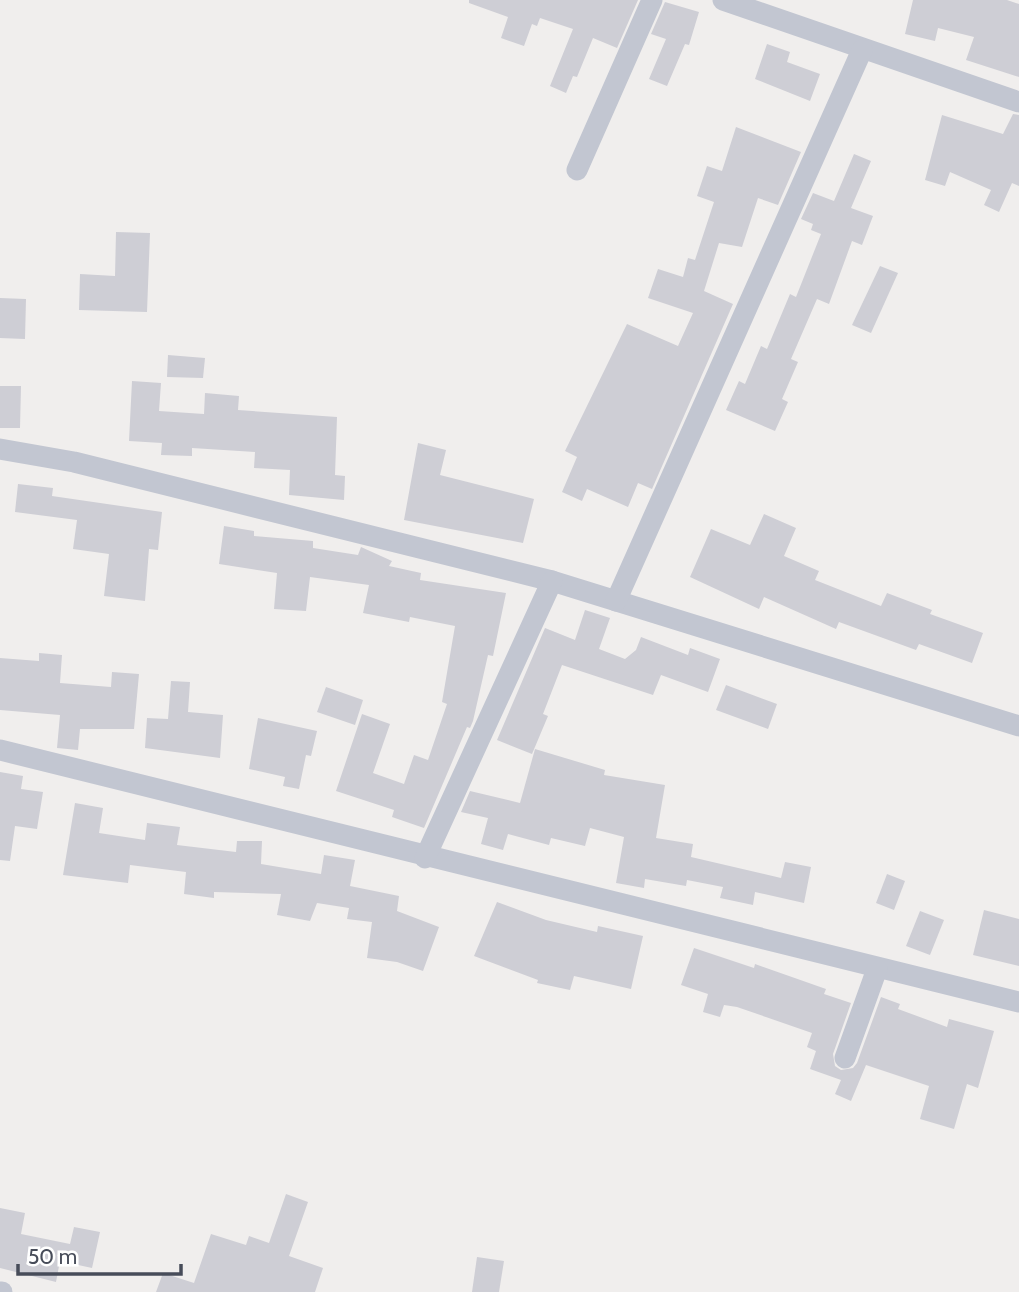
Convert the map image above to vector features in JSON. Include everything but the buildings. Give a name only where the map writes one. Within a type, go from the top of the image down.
[{"type":"street","points":[[577,170],[652,0]]},
{"type":"street","points":[[723,0],[1019,102]]},
{"type":"street","points":[[616,601],[862,50]]},
{"type":"street","points":[[0,449],[74,462],[552,580],[1019,726]]},
{"type":"street","points":[[425,858],[552,580]]},
{"type":"street","points":[[0,750],[425,858],[1019,1002]]},
{"type":"street","points":[[845,1058],[877,969]]}]
